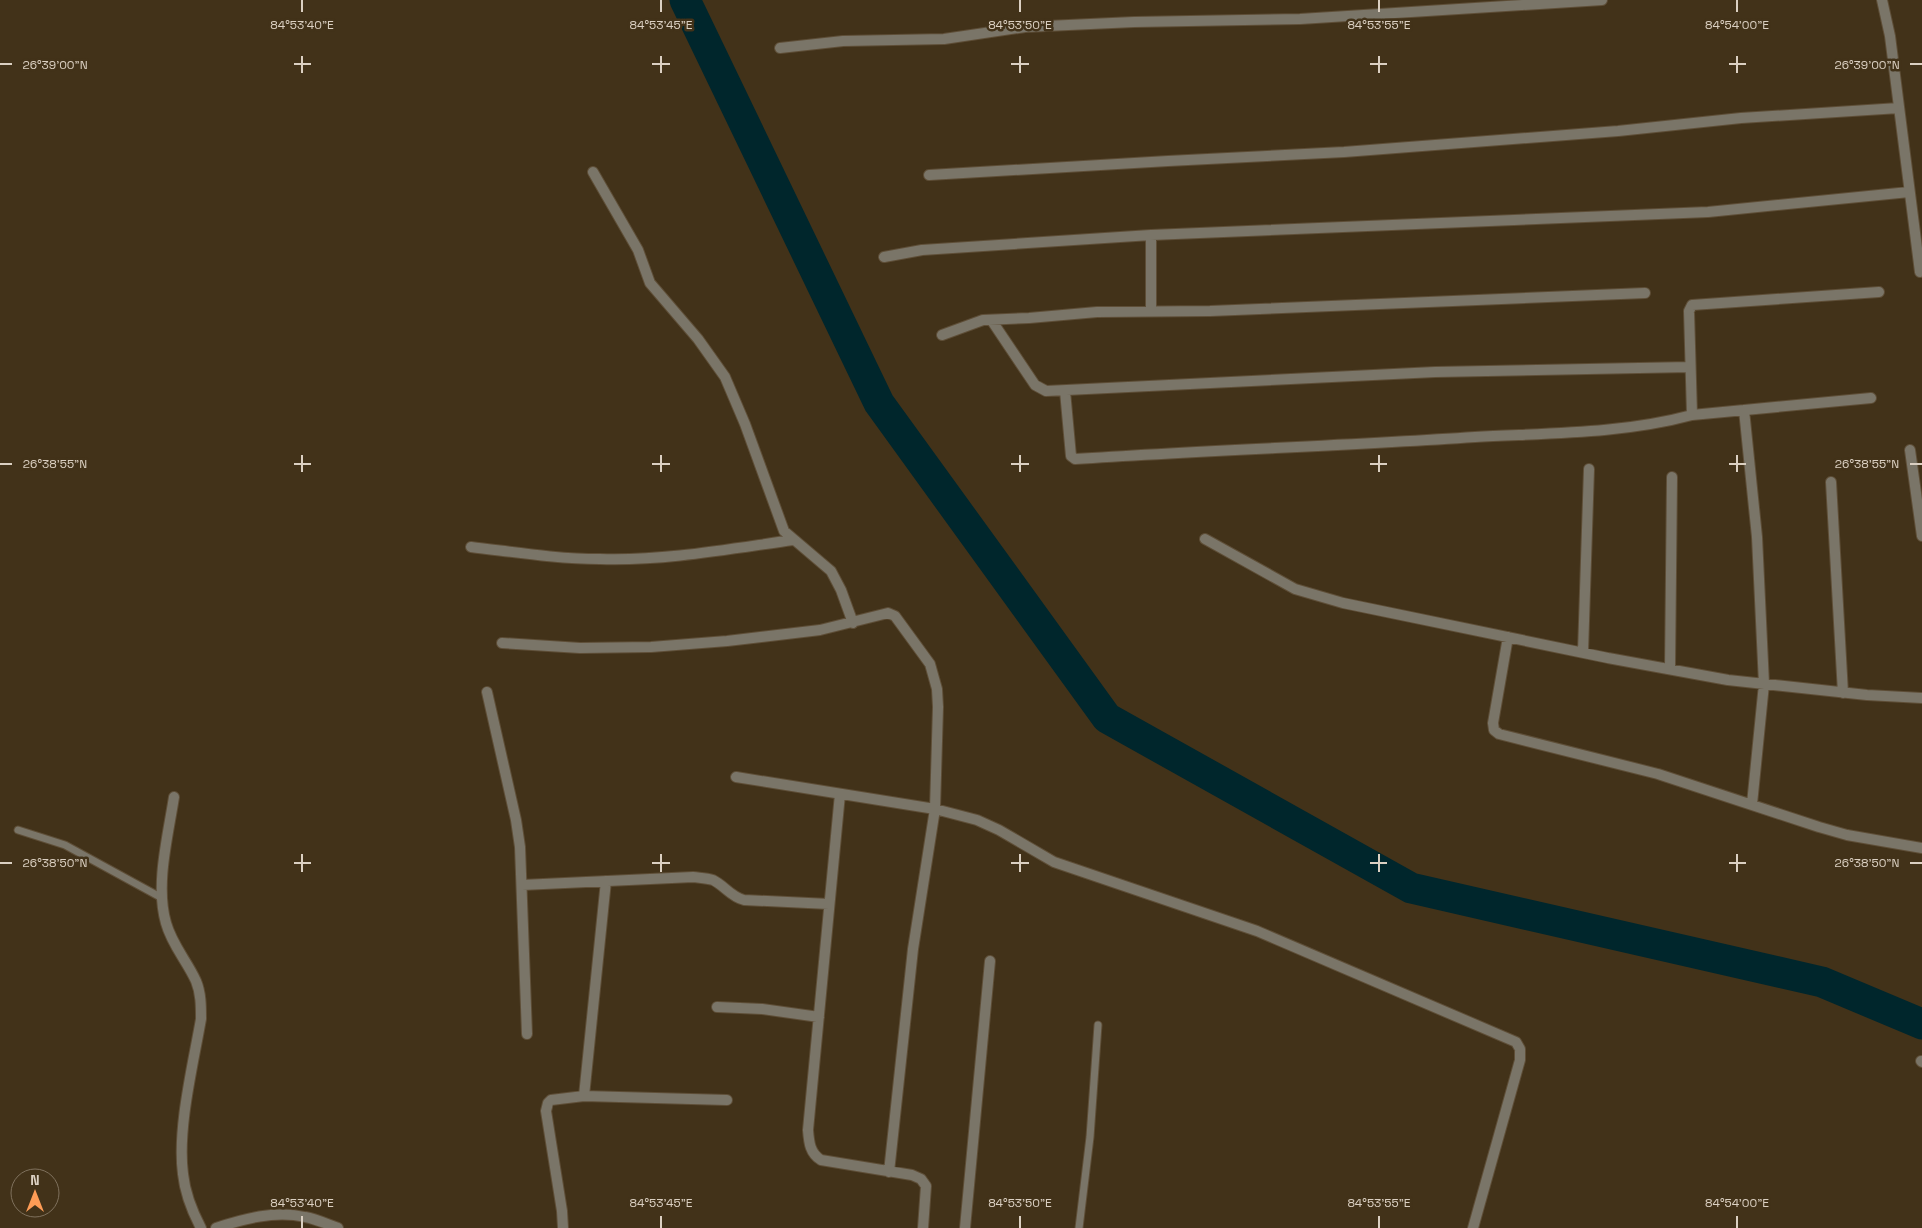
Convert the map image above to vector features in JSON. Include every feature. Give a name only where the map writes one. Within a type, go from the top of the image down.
[{"type":"street","points":[[780,48],[843,41],[944,39],[1025,26],[1300,19],[1602,0]]},
{"type":"street","points":[[1882,0],[1890,36],[1920,272]]},
{"type":"street","points":[[929,175],[1354,152],[1618,132],[1741,118],[1899,108]]},
{"type":"street","points":[[593,172],[638,250],[650,283],[698,339],[725,377],[745,424],[781,526],[793,540],[831,571],[841,590],[853,623]]},
{"type":"street","points":[[884,257],[922,250],[1151,235],[1708,212],[1909,192]]},
{"type":"street","points":[[1150,311],[1151,235]]},
{"type":"street","points":[[1692,415],[1689,311],[1692,305],[1879,292]]},
{"type":"street","points":[[942,335],[975,322],[1097,312],[1210,311],[1645,293]]},
{"type":"street","points":[[992,321],[1038,388],[1046,391],[1435,372],[1690,367]]},
{"type":"street","points":[[1065,391],[1071,456],[1075,460],[1182,452],[1305,448],[1610,429],[1666,422],[1692,415],[1871,398]]},
{"type":"street","points":[[1744,410],[1757,537],[1764,684],[1752,804]]},
{"type":"street","points":[[1910,450],[1922,536]]},
{"type":"street","points":[[1583,652],[1589,469]]},
{"type":"street","points":[[1670,669],[1672,477]]},
{"type":"street","points":[[1831,482],[1843,693]]},
{"type":"street","points":[[1205,539],[1296,588],[1318,596],[1583,652],[1728,680],[1843,693],[1922,698]]},
{"type":"street","points":[[471,547],[600,560],[683,555],[793,540]]},
{"type":"street","points":[[502,643],[580,648],[651,647],[792,634],[853,623],[883,613],[892,614],[900,622],[930,664],[937,689],[938,707],[935,809],[913,949],[889,1172]]},
{"type":"street","points":[[1508,636],[1493,723],[1496,732],[1658,774],[1847,835],[1922,848]]},
{"type":"street","points":[[487,692],[516,820],[520,847],[528,1034]]},
{"type":"street","points":[[736,777],[935,809],[978,820],[1054,862],[1257,931],[1516,1042],[1520,1049],[1520,1060],[1473,1228]]},
{"type":"street","points":[[840,794],[808,1130],[811,1150],[821,1160],[912,1175],[924,1182],[926,1186],[924,1228]]},
{"type":"street","points":[[174,797],[162,882],[162,898],[165,921],[172,940],[196,980],[201,1003],[201,1019],[184,1121],[182,1150],[183,1175],[187,1193],[192,1212],[201,1228]]},
{"type":"street","points":[[522,886],[706,878],[722,886],[736,898],[744,900],[830,904]]},
{"type":"street","points":[[584,1096],[606,882]]},
{"type":"street","points":[[965,1228],[990,961]]},
{"type":"street","points":[[717,1006],[762,1009],[819,1017]]},
{"type":"street","points":[[563,1228],[548,1103],[556,1098],[584,1096],[727,1100]]},
{"type":"street","points":[[216,1228],[242,1220],[290,1215],[304,1216],[338,1228]]},
{"type":"lane","points":[[18,830],[64,845],[162,898]]},
{"type":"lane","points":[[1079,1228],[1090,1137],[1098,1025]]},
{"type":"waterway","points":[[685,0],[879,403],[1107,718],[1411,888],[1822,982],[1922,1024]]}]
